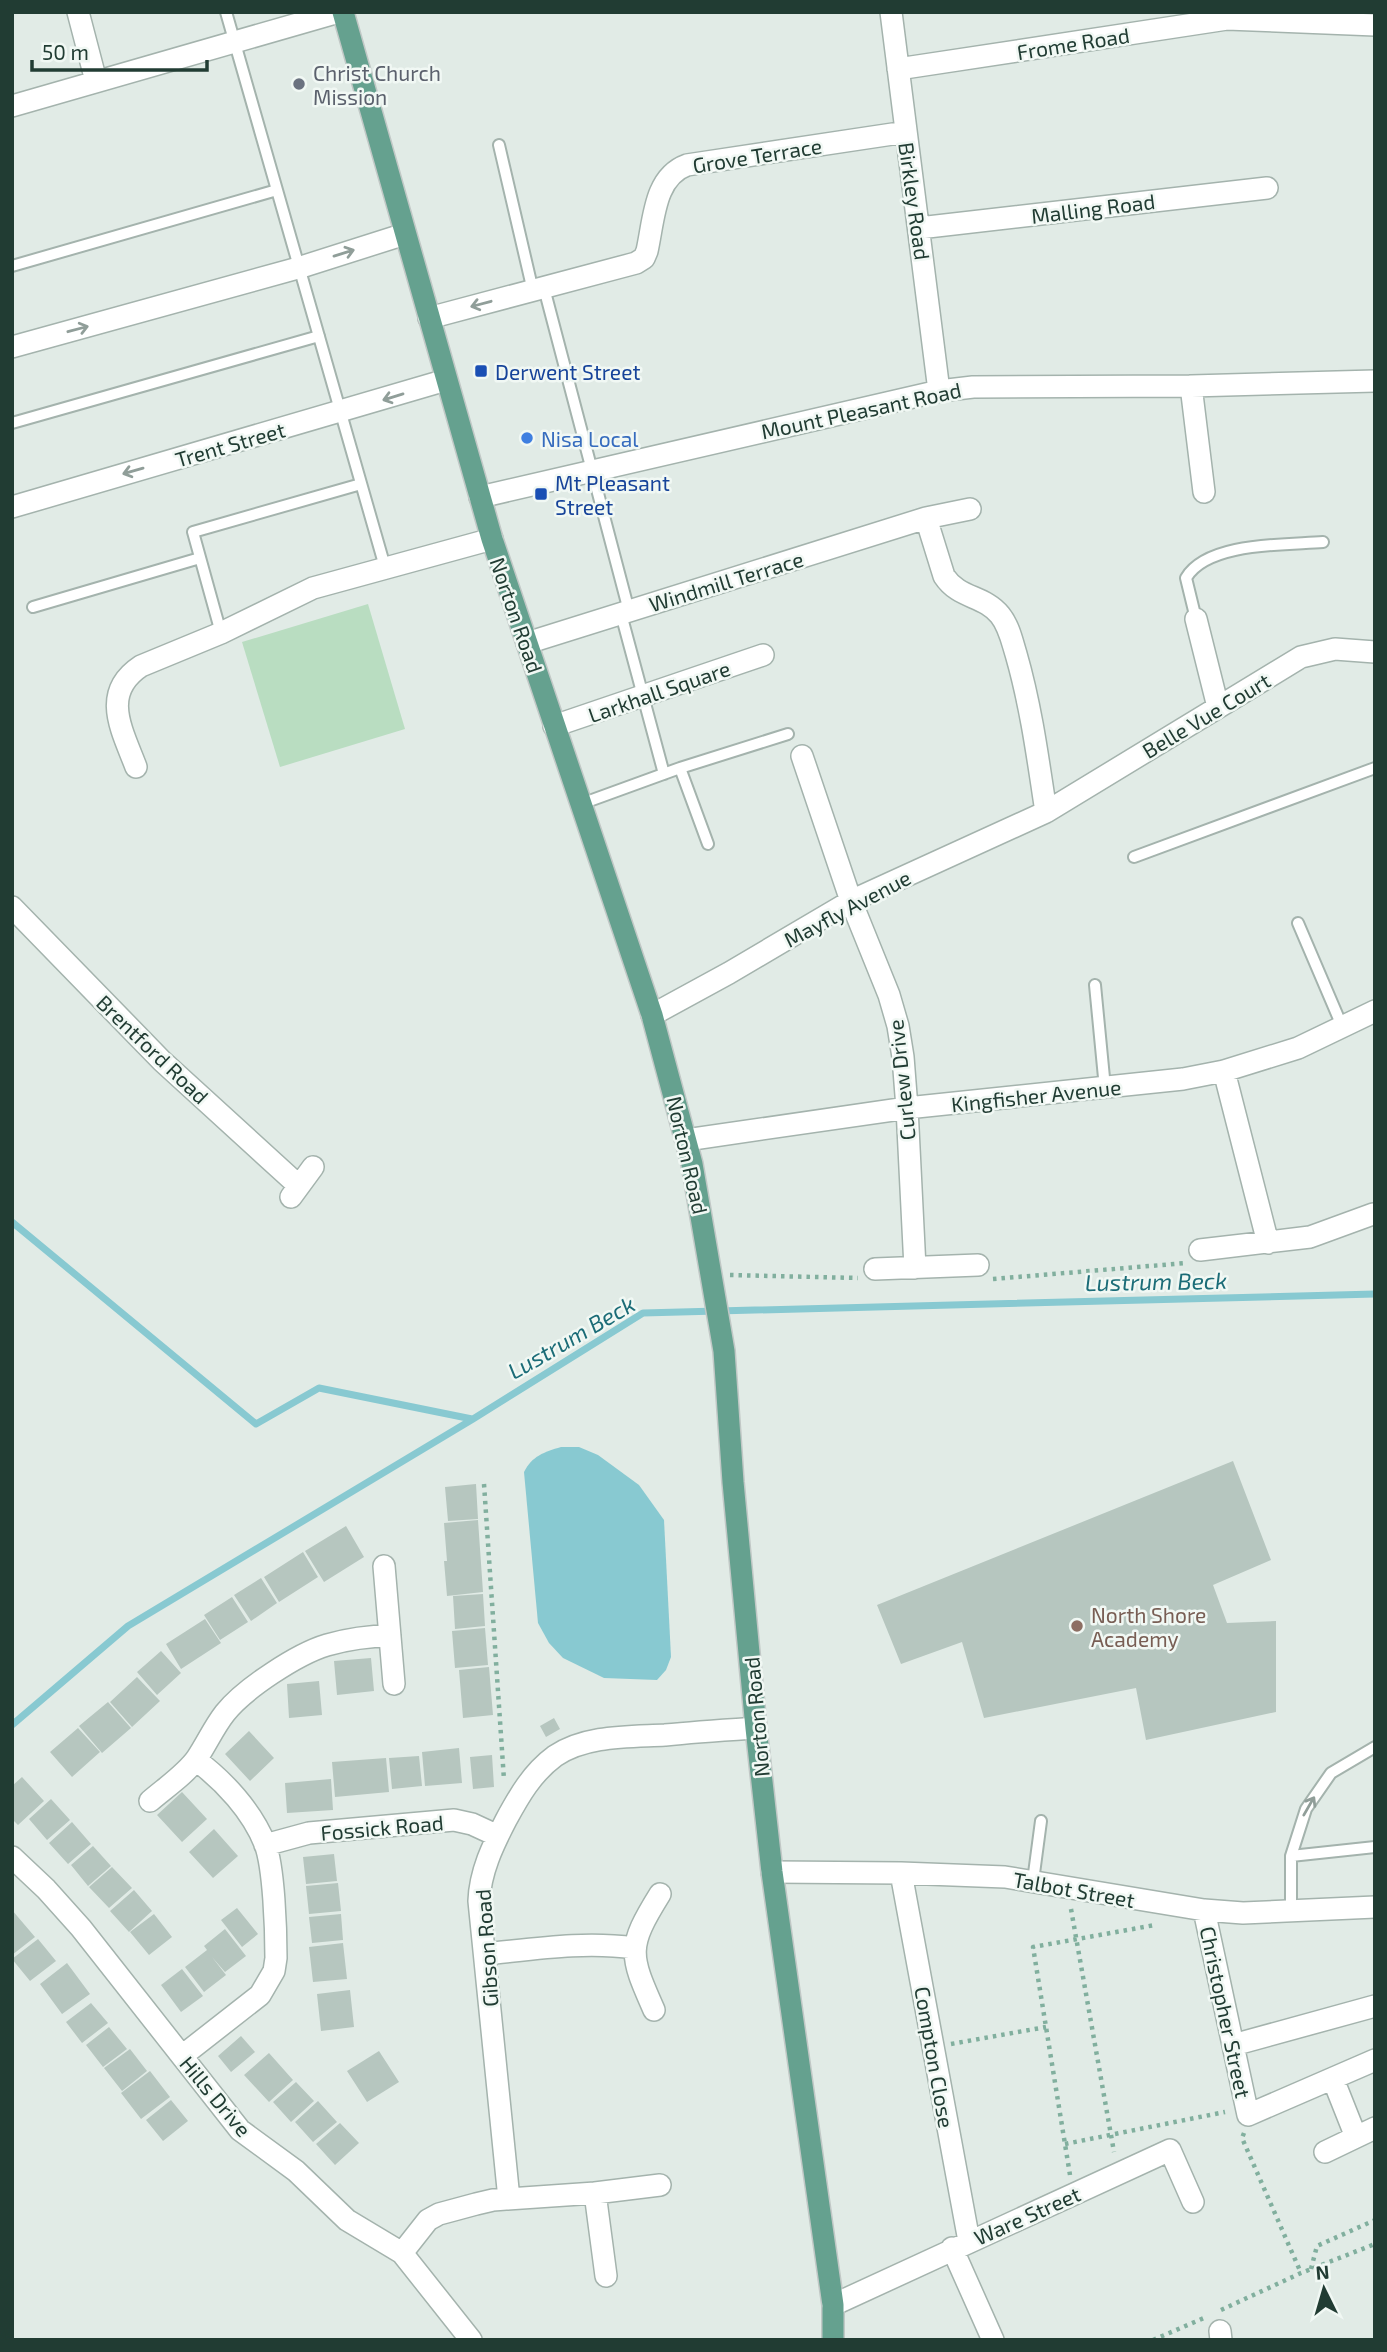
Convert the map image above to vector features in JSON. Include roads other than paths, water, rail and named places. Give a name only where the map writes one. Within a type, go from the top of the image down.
[{"type":"main road","name":"Norton Road","points":[[341,12],[492,539],[652,1015],[687,1140],[724,1351],[733,1482],[756,1728],[772,1872],[833,2305],[833,2340]]},
{"type":"street","points":[[78,12],[96,81]]},
{"type":"street","points":[[12,106],[341,12]]},
{"type":"street","name":"Birkley Road","points":[[891,12],[939,391]]},
{"type":"street","name":"Frome Road","points":[[898,69],[1227,19],[1375,24]]},
{"type":"street","name":"Grove Terrace","points":[[429,318],[636,263],[643,258],[660,191],[666,178],[676,169],[687,165],[906,132]]},
{"type":"street","name":"Malling Road","points":[[919,228],[1267,188]]},
{"type":"street","points":[[12,347],[298,268],[405,234]]},
{"type":"street","name":"Trent Street","points":[[12,507],[341,413],[446,380]]},
{"type":"street","name":"Mount Pleasant Road","points":[[480,496],[939,391],[973,387],[1191,386],[1375,381]]},
{"type":"street","points":[[1191,386],[1204,492]]},
{"type":"street","name":"Windmill Terrace","points":[[527,643],[926,518],[971,509]]},
{"type":"street","points":[[926,518],[944,576],[950,585],[958,592],[990,605],[1007,626],[1027,691],[1046,811]]},
{"type":"street","points":[[136,767],[117,716],[117,702],[124,681],[130,673],[221,633],[313,587],[492,539]]},
{"type":"street","points":[[1196,618],[1218,707]]},
{"type":"street","name":"Belle Vue Court","points":[[1046,811],[1301,657],[1335,649],[1375,652]]},
{"type":"street","name":"Larkhall Square","points":[[554,726],[763,655]]},
{"type":"street","name":"Curlew Drive","points":[[802,756],[851,901],[890,995],[898,1026],[904,1057],[915,1268]]},
{"type":"street","name":"Mayfly Avenue","points":[[652,1015],[851,901],[1046,811]]},
{"type":"street","name":"Brentford Road","points":[[12,907],[295,1192],[313,1167]]},
{"type":"street","name":"Kingfisher Avenue","points":[[687,1140],[907,1108],[1183,1079],[1224,1071],[1297,1048],[1375,1011]]},
{"type":"street","points":[[1224,1071],[1268,1243]]},
{"type":"street","points":[[1200,1250],[1310,1237],[1373,1214]]},
{"type":"street","points":[[875,1269],[978,1265]]},
{"type":"street","points":[[384,1566],[394,1684]]},
{"type":"street","points":[[150,1801],[196,1760],[209,1735],[226,1712],[240,1696],[258,1683],[324,1646],[364,1637],[390,1636]]},
{"type":"street","name":"Gibson Road","points":[[509,2199],[480,1886],[498,1836],[516,1802],[545,1764],[557,1755],[587,1742],[607,1738],[756,1728]]},
{"type":"street","points":[[182,2056],[260,1995],[274,1971],[276,1940],[265,1845],[238,1801],[196,1760]]},
{"type":"street","name":"Fossick Road","points":[[265,1845],[309,1833],[454,1820],[472,1824],[498,1836]]},
{"type":"street","name":"Hills Drive","points":[[12,1857],[29,1871],[81,1928],[240,2130],[296,2171],[347,2220],[402,2253],[471,2340]]},
{"type":"street","name":"Talbot Street","points":[[772,1872],[1005,1877],[1197,1909],[1243,1913],[1375,1907]]},
{"type":"street","name":"Compton Close","points":[[901,1873],[933,2047],[961,2245],[993,2340]]},
{"type":"street","points":[[654,2010],[636,1968],[634,1948],[643,1922],[660,1894]]},
{"type":"street","name":"Christopher Street","points":[[1197,1909],[1233,2045],[1247,2111],[1333,2079]]},
{"type":"street","points":[[485,1954],[579,1945],[608,1944],[634,1948]]},
{"type":"street","points":[[1233,2045],[1375,2006]]},
{"type":"street","points":[[1325,2152],[1365,2133],[1333,2079],[1375,2060]]},
{"type":"street","name":"Ware Street","points":[[833,2305],[1170,2150],[1193,2202]]},
{"type":"street","points":[[402,2253],[428,2220],[439,2214],[493,2200],[595,2193],[660,2185]]},
{"type":"street","points":[[595,2193],[606,2276]]},
{"type":"lane","points":[[226,12],[385,567]]},
{"type":"lane","points":[[499,145],[538,289],[592,469],[664,774]]},
{"type":"lane","points":[[12,266],[277,190]]},
{"type":"lane","points":[[12,423],[318,336]]},
{"type":"lane","points":[[221,633],[193,532],[361,484]]},
{"type":"lane","points":[[1196,618],[1186,578],[1191,569],[1205,559],[1227,550],[1323,542]]},
{"type":"lane","points":[[33,607],[200,558]]},
{"type":"lane","points":[[581,804],[680,768],[788,734]]},
{"type":"lane","points":[[680,768],[708,844]]},
{"type":"lane","points":[[1134,857],[1375,768]]},
{"type":"lane","points":[[1298,923],[1342,1027]]},
{"type":"lane","points":[[1095,985],[1105,1088]]},
{"type":"lane","points":[[1291,1911],[1291,1856],[1306,1810],[1331,1773],[1375,1746]]},
{"type":"lane","points":[[1033,1881],[1041,1821]]},
{"type":"lane","points":[[1291,1856],[1375,1847]]},
{"type":"water","points":[[561,1447],[579,1447],[598,1455],[639,1485],[664,1520],[671,1657],[666,1670],[657,1680],[604,1678],[563,1658],[549,1643],[538,1623],[524,1472],[539,1455]]},
{"type":"waterway","points":[[12,1222],[256,1424],[319,1388],[472,1419]]},
{"type":"waterway","name":"Lustrum Beck","points":[[12,1725],[128,1626],[473,1419],[643,1313],[1375,1294]]},
{"type":"place","name":"Christ Church Mission","points":[[299,84]]},
{"type":"place","name":"Derwent Street","points":[[481,371]]},
{"type":"place","name":"Nisa Local","points":[[527,438]]},
{"type":"place","name":"Mt Pleasant Street","points":[[541,494]]},
{"type":"place","name":"North Shore Academy","points":[[1077,1626]]}]
